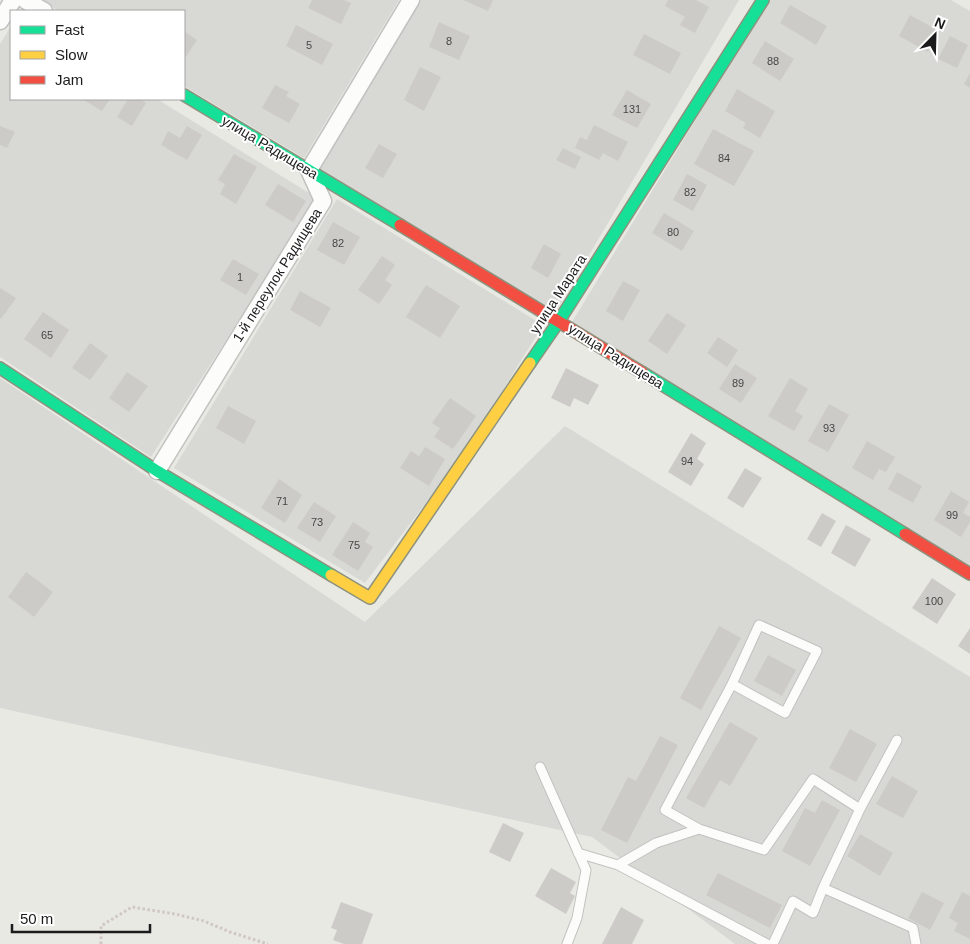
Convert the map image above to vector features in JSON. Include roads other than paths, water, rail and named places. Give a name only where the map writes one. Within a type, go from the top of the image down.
[{"type":"street","points":[[0,21],[12,0]]},
{"type":"street","points":[[26,0],[42,10]]},
{"type":"street","points":[[309,170],[411,0]]},
{"type":"street","name":"улица Марата","points":[[157,471],[370,598],[559,321],[763,0]]},
{"type":"street","name":"улица Радищева","points":[[185,96],[559,321],[970,574]]},
{"type":"street","name":"1-й переулок Радищева","points":[[157,471],[323,201],[309,170]]},
{"type":"street","points":[[0,368],[157,471]]},
{"type":"lane","points":[[732,684],[785,713],[817,651],[759,625],[732,684],[665,810],[699,829],[764,850],[813,779],[860,809]]},
{"type":"lane","points":[[772,944],[793,901],[814,913],[823,888],[860,809],[897,740]]},
{"type":"lane","points":[[540,767],[586,870],[577,918],[567,944]]},
{"type":"lane","points":[[618,865],[656,843],[699,829]]},
{"type":"lane","points":[[578,853],[618,865],[767,944]]},
{"type":"lane","points":[[823,888],[913,928],[916,944]]}]
